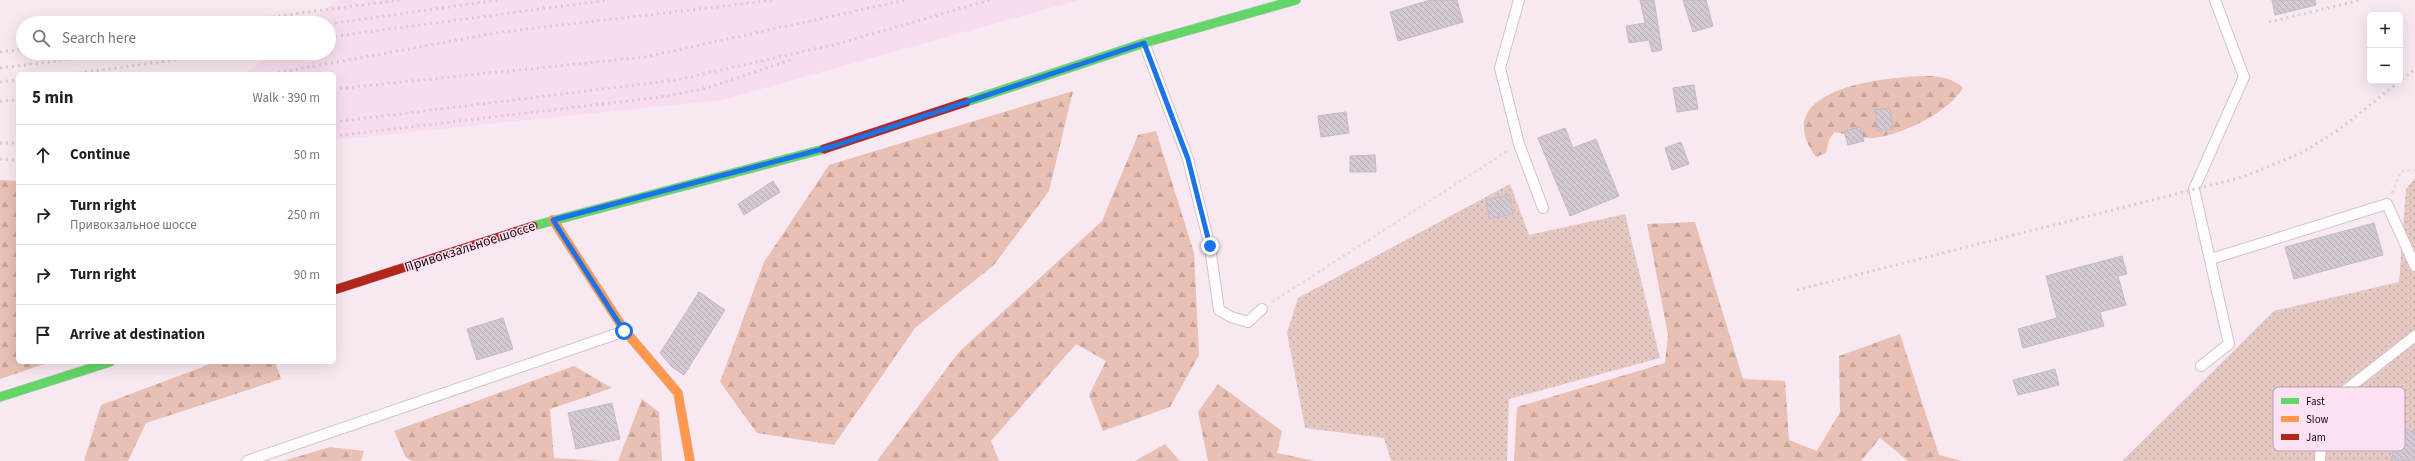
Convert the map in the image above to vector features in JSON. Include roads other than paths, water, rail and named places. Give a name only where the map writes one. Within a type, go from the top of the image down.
[{"type":"street","name":"Привокзальное шоссе","points":[[336,289],[553,220],[834,146],[1144,43],[1296,0]]},
{"type":"street","points":[[553,220],[624,331],[678,393],[690,461]]},
{"type":"street","points":[[0,397],[104,364]]},
{"type":"lane","points":[[1519,0],[1500,68],[1519,144],[1543,208]]},
{"type":"lane","points":[[2201,366],[2229,344],[2194,189],[2244,77],[2215,0]]},
{"type":"lane","points":[[1144,43],[1188,159],[1210,246],[1219,310],[1230,317],[1248,322],[1262,309]]},
{"type":"lane","points":[[2211,259],[2388,204],[2415,266]]},
{"type":"lane","points":[[248,461],[624,331]]},
{"type":"lane","points":[[2350,387],[2415,336]]},
{"type":"lane","points":[[2320,461],[2321,451]]},
{"type":"railway","points":[[278,16],[400,0]]},
{"type":"railway","points":[[336,23],[498,0]]},
{"type":"railway","points":[[336,36],[608,0]]},
{"type":"railway","points":[[283,72],[501,32],[776,0]]},
{"type":"railway","points":[[336,89],[645,57],[906,0]]},
{"type":"railway","points":[[336,122],[676,80],[837,44],[990,0]]},
{"type":"railway","points":[[2269,22],[2361,0]]},
{"type":"railway","points":[[0,52],[16,50]]},
{"type":"railway","points":[[336,136],[661,97],[703,89],[794,59]]},
{"type":"railway","points":[[0,68],[65,60]]},
{"type":"railway","points":[[87,72],[174,60]]},
{"type":"railway","points":[[1797,290],[2243,177],[2301,153],[2340,129],[2415,69]]},
{"type":"railway","points":[[0,82],[16,80]]},
{"type":"railway","points":[[0,101],[16,100]]},
{"type":"railway","points":[[0,143],[16,143]]},
{"type":"railway","points":[[0,159],[16,160]]}]
